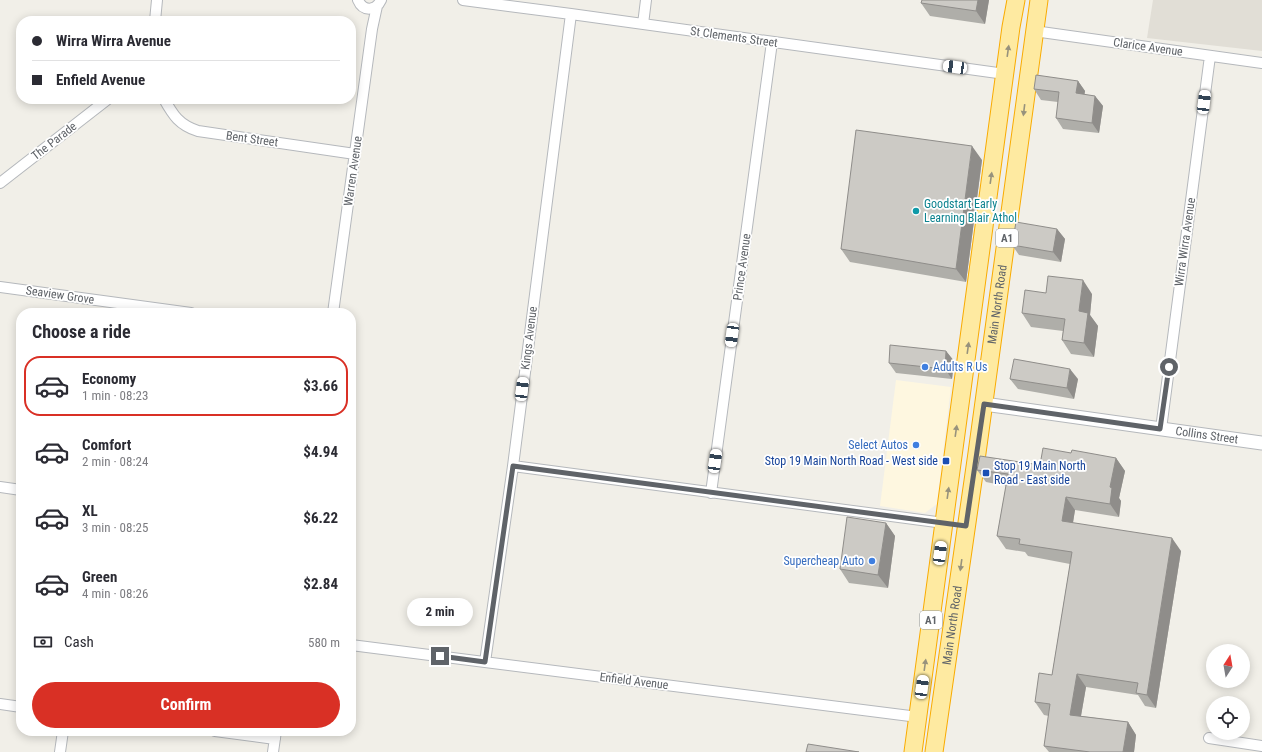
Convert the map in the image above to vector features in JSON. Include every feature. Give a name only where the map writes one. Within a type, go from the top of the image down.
[{"type":"highway","name":"Main North Road","points":[[913,752],[1011,27],[1016,0]]},
{"type":"highway","name":"Main North Road","points":[[934,752],[984,404],[1039,0]]},
{"type":"highway","points":[[1011,27],[1034,31]]},
{"type":"highway","name":"Collins Street","points":[[961,401],[984,404]]},
{"type":"highway","points":[[944,523],[966,526]]},
{"type":"highway","points":[[918,717],[939,720]]},
{"type":"street","points":[[155,16],[157,0]]},
{"type":"street","name":"St Clements Street","points":[[463,0],[1005,74]]},
{"type":"street","points":[[643,24],[646,0]]},
{"type":"street","points":[[361,4],[368,9],[373,8],[381,2]]},
{"type":"street","name":"Warren Avenue","points":[[334,308],[372,29],[381,2]]},
{"type":"street","name":"Warren Avenue","points":[[361,4],[372,29]]},
{"type":"street","name":"Kings Avenue","points":[[485,662],[513,466],[571,14]]},
{"type":"street","name":"Clarice Avenue","points":[[1034,31],[1262,63]]},
{"type":"street","name":"Prince Avenue","points":[[711,493],[772,42]]},
{"type":"street","name":"Wirra Wirra Avenue","points":[[1160,429],[1210,56]]},
{"type":"street","name":"The Parade","points":[[0,183],[102,104]]},
{"type":"street","name":"Bent Street","points":[[167,104],[175,117],[188,128],[198,131],[355,154]]},
{"type":"street","name":"Seaview Grove","points":[[0,287],[154,308]]},
{"type":"street","name":"Collins Street","points":[[984,404],[1262,443]]},
{"type":"street","points":[[513,466],[944,523]]},
{"type":"street","points":[[0,487],[16,489]]},
{"type":"street","name":"Enfield Avenue","points":[[356,646],[918,717]]},
{"type":"street","points":[[0,704],[16,706]]},
{"type":"street","points":[[60,752],[62,736]]},
{"type":"street","points":[[273,752],[275,736]]},
{"type":"street","points":[[1222,740],[1262,746]]},
{"type":"shaded area","points":[[1153,0],[1262,0],[1262,51],[1147,38]]},
{"type":"shaded area","name":"Select Autos","points":[[896,380],[951,387],[937,504],[925,513],[880,506]]},
{"type":"building","points":[[922,0],[978,0],[976,11],[921,3]]},
{"type":"building","points":[[1036,75],[1078,81],[1076,93],[1095,96],[1092,123],[1056,118],[1059,92],[1034,89]]},
{"type":"building","name":"Goodstart Early Learning Blair Athol","points":[[856,130],[972,146],[956,269],[841,249]]},
{"type":"building","points":[[1016,222],[1057,229],[1053,252],[1012,245]]},
{"type":"building","points":[[1048,276],[1083,280],[1079,311],[1088,313],[1084,343],[1062,340],[1065,319],[1022,313],[1025,290],[1046,293]]},
{"type":"building","points":[[890,345],[946,351],[945,369],[889,363]]},
{"type":"building","points":[[1014,359],[1070,369],[1067,388],[1010,379]]},
{"type":"building","points":[[1043,448],[1071,453],[1072,450],[1116,458],[1110,487],[1112,488],[1110,504],[1066,497],[1062,521],[1172,538],[1147,695],[1136,693],[1138,683],[1077,674],[1070,715],[1128,722],[1123,752],[1090,752],[1044,746],[1050,704],[1035,702],[1039,673],[1052,675],[1072,552],[1019,544],[1020,539],[997,536],[1008,474],[977,470],[980,456],[1040,465]]},
{"type":"building","points":[[847,517],[886,523],[878,575],[840,569]]},
{"type":"building","points":[[808,744],[859,752],[806,752]]},
{"type":"place","name":"Goodstart Early Learning Blair Athol","points":[[916,211]]},
{"type":"place","name":"Adults R Us","points":[[925,367]]},
{"type":"place","name":"Select Autos","points":[[916,445]]},
{"type":"place","name":"Stop 19 Main North Road - West side","points":[[946,461]]},
{"type":"place","name":"Stop 19 Main North Road - East side","points":[[986,473]]},
{"type":"place","name":"Supercheap Auto","points":[[872,561]]},
{"type":"route","points":[[440,656],[485,662],[513,466],[966,526],[984,404],[1160,429],[1169,367]]}]
